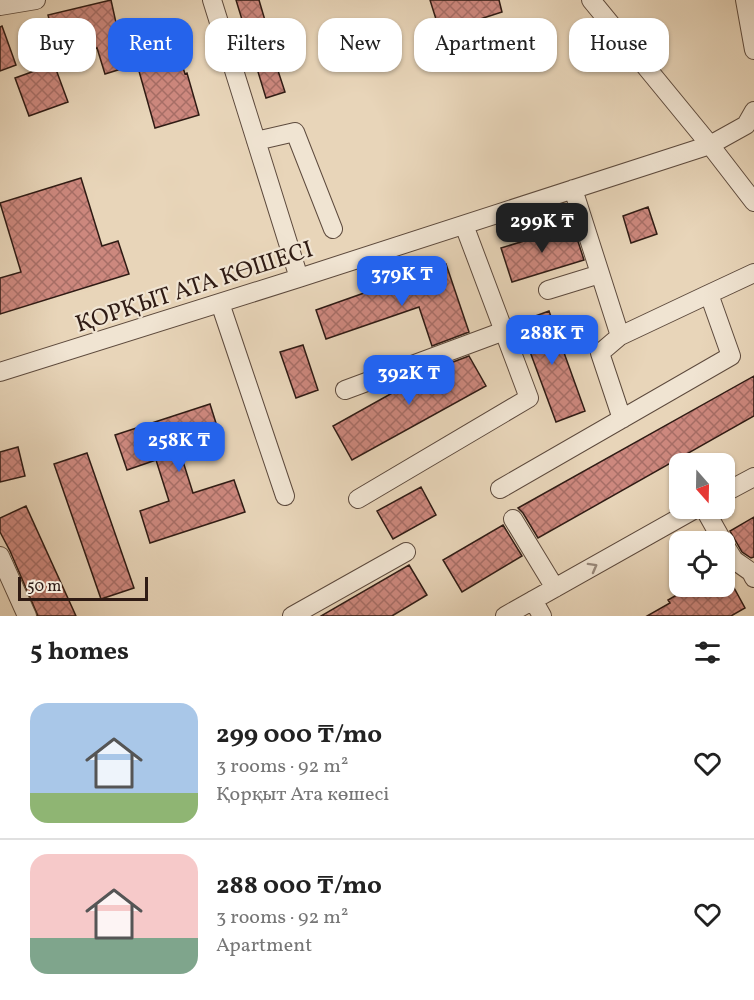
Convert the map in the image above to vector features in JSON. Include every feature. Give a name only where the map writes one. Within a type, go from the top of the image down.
[{"type":"street","points":[[0,6],[36,0]]},
{"type":"street","points":[[212,0],[299,278]]},
{"type":"street","points":[[591,0],[754,202]]},
{"type":"street","points":[[745,0],[752,19],[754,46]]},
{"type":"street","name":"ҚОРҚЫТ АТА КӨШЕСІ","points":[[0,372],[710,145],[746,125],[754,111]]},
{"type":"street","points":[[256,141],[295,132],[333,229]]},
{"type":"street","points":[[573,189],[620,336]]},
{"type":"street","points":[[358,499],[529,398],[464,225]]},
{"type":"street","points":[[622,419],[600,353],[620,336],[754,273]]},
{"type":"street","points":[[548,290],[600,274]]},
{"type":"street","points":[[500,489],[731,356],[710,294]]},
{"type":"street","points":[[220,303],[285,496]]},
{"type":"street","points":[[345,390],[504,331]]},
{"type":"street","points":[[735,487],[754,477]]},
{"type":"street","points":[[513,519],[555,588]]},
{"type":"street","points":[[505,616],[538,608],[555,588],[677,519]]},
{"type":"street","points":[[292,616],[406,552]]},
{"type":"street","points":[[0,556],[7,590],[27,616]]},
{"type":"street","points":[[735,561],[753,574]]},
{"type":"building","points":[[111,0],[115,18],[108,18],[108,72],[111,72],[105,74],[96,48],[96,18],[49,18],[48,15]]},
{"type":"building","points":[[236,0],[259,0],[264,18],[242,18]]},
{"type":"building","points":[[430,0],[499,0],[502,12],[483,18],[436,18]]},
{"type":"building","points":[[2,26],[16,65],[0,71],[0,27]]},
{"type":"building","points":[[32,72],[57,72],[68,102],[29,116],[15,78]]},
{"type":"building","points":[[139,72],[187,73],[199,115],[155,128]]},
{"type":"building","points":[[258,72],[278,72],[285,92],[266,98]]},
{"type":"building","points":[[81,178],[102,246],[118,241],[129,274],[0,314],[0,278],[21,272],[0,203]]},
{"type":"building","points":[[648,207],[657,234],[631,243],[623,216]]},
{"type":"building","points":[[573,226],[584,260],[512,282],[501,248]]},
{"type":"building","points":[[446,264],[469,332],[432,346],[419,307],[326,339],[316,310]]},
{"type":"building","points":[[549,311],[585,411],[556,422],[519,322]]},
{"type":"building","points":[[303,345],[318,390],[296,398],[280,352]]},
{"type":"building","points":[[469,356],[486,386],[352,460],[333,426],[437,368]]},
{"type":"building","points":[[754,376],[754,416],[688,453],[669,453],[669,464],[538,538],[518,508]]},
{"type":"building","points":[[210,404],[221,439],[180,452],[193,493],[234,480],[245,512],[150,543],[140,511],[169,501],[156,460],[127,470],[115,435]]},
{"type":"building","points":[[18,447],[25,476],[0,482],[0,452]]},
{"type":"building","points":[[87,453],[134,588],[101,599],[54,464]]},
{"type":"building","points":[[421,487],[436,515],[393,539],[377,511]]},
{"type":"building","points":[[26,506],[76,616],[38,616],[0,532],[0,518]]},
{"type":"building","points":[[754,517],[754,557],[751,558],[742,552],[735,540],[735,531],[730,531]]},
{"type":"building","points":[[503,525],[522,556],[462,592],[443,560]]},
{"type":"building","points":[[409,565],[427,595],[392,616],[321,616]]},
{"type":"building","points":[[735,590],[745,608],[731,616],[647,616],[670,603],[668,600],[673,597],[735,597]]}]
